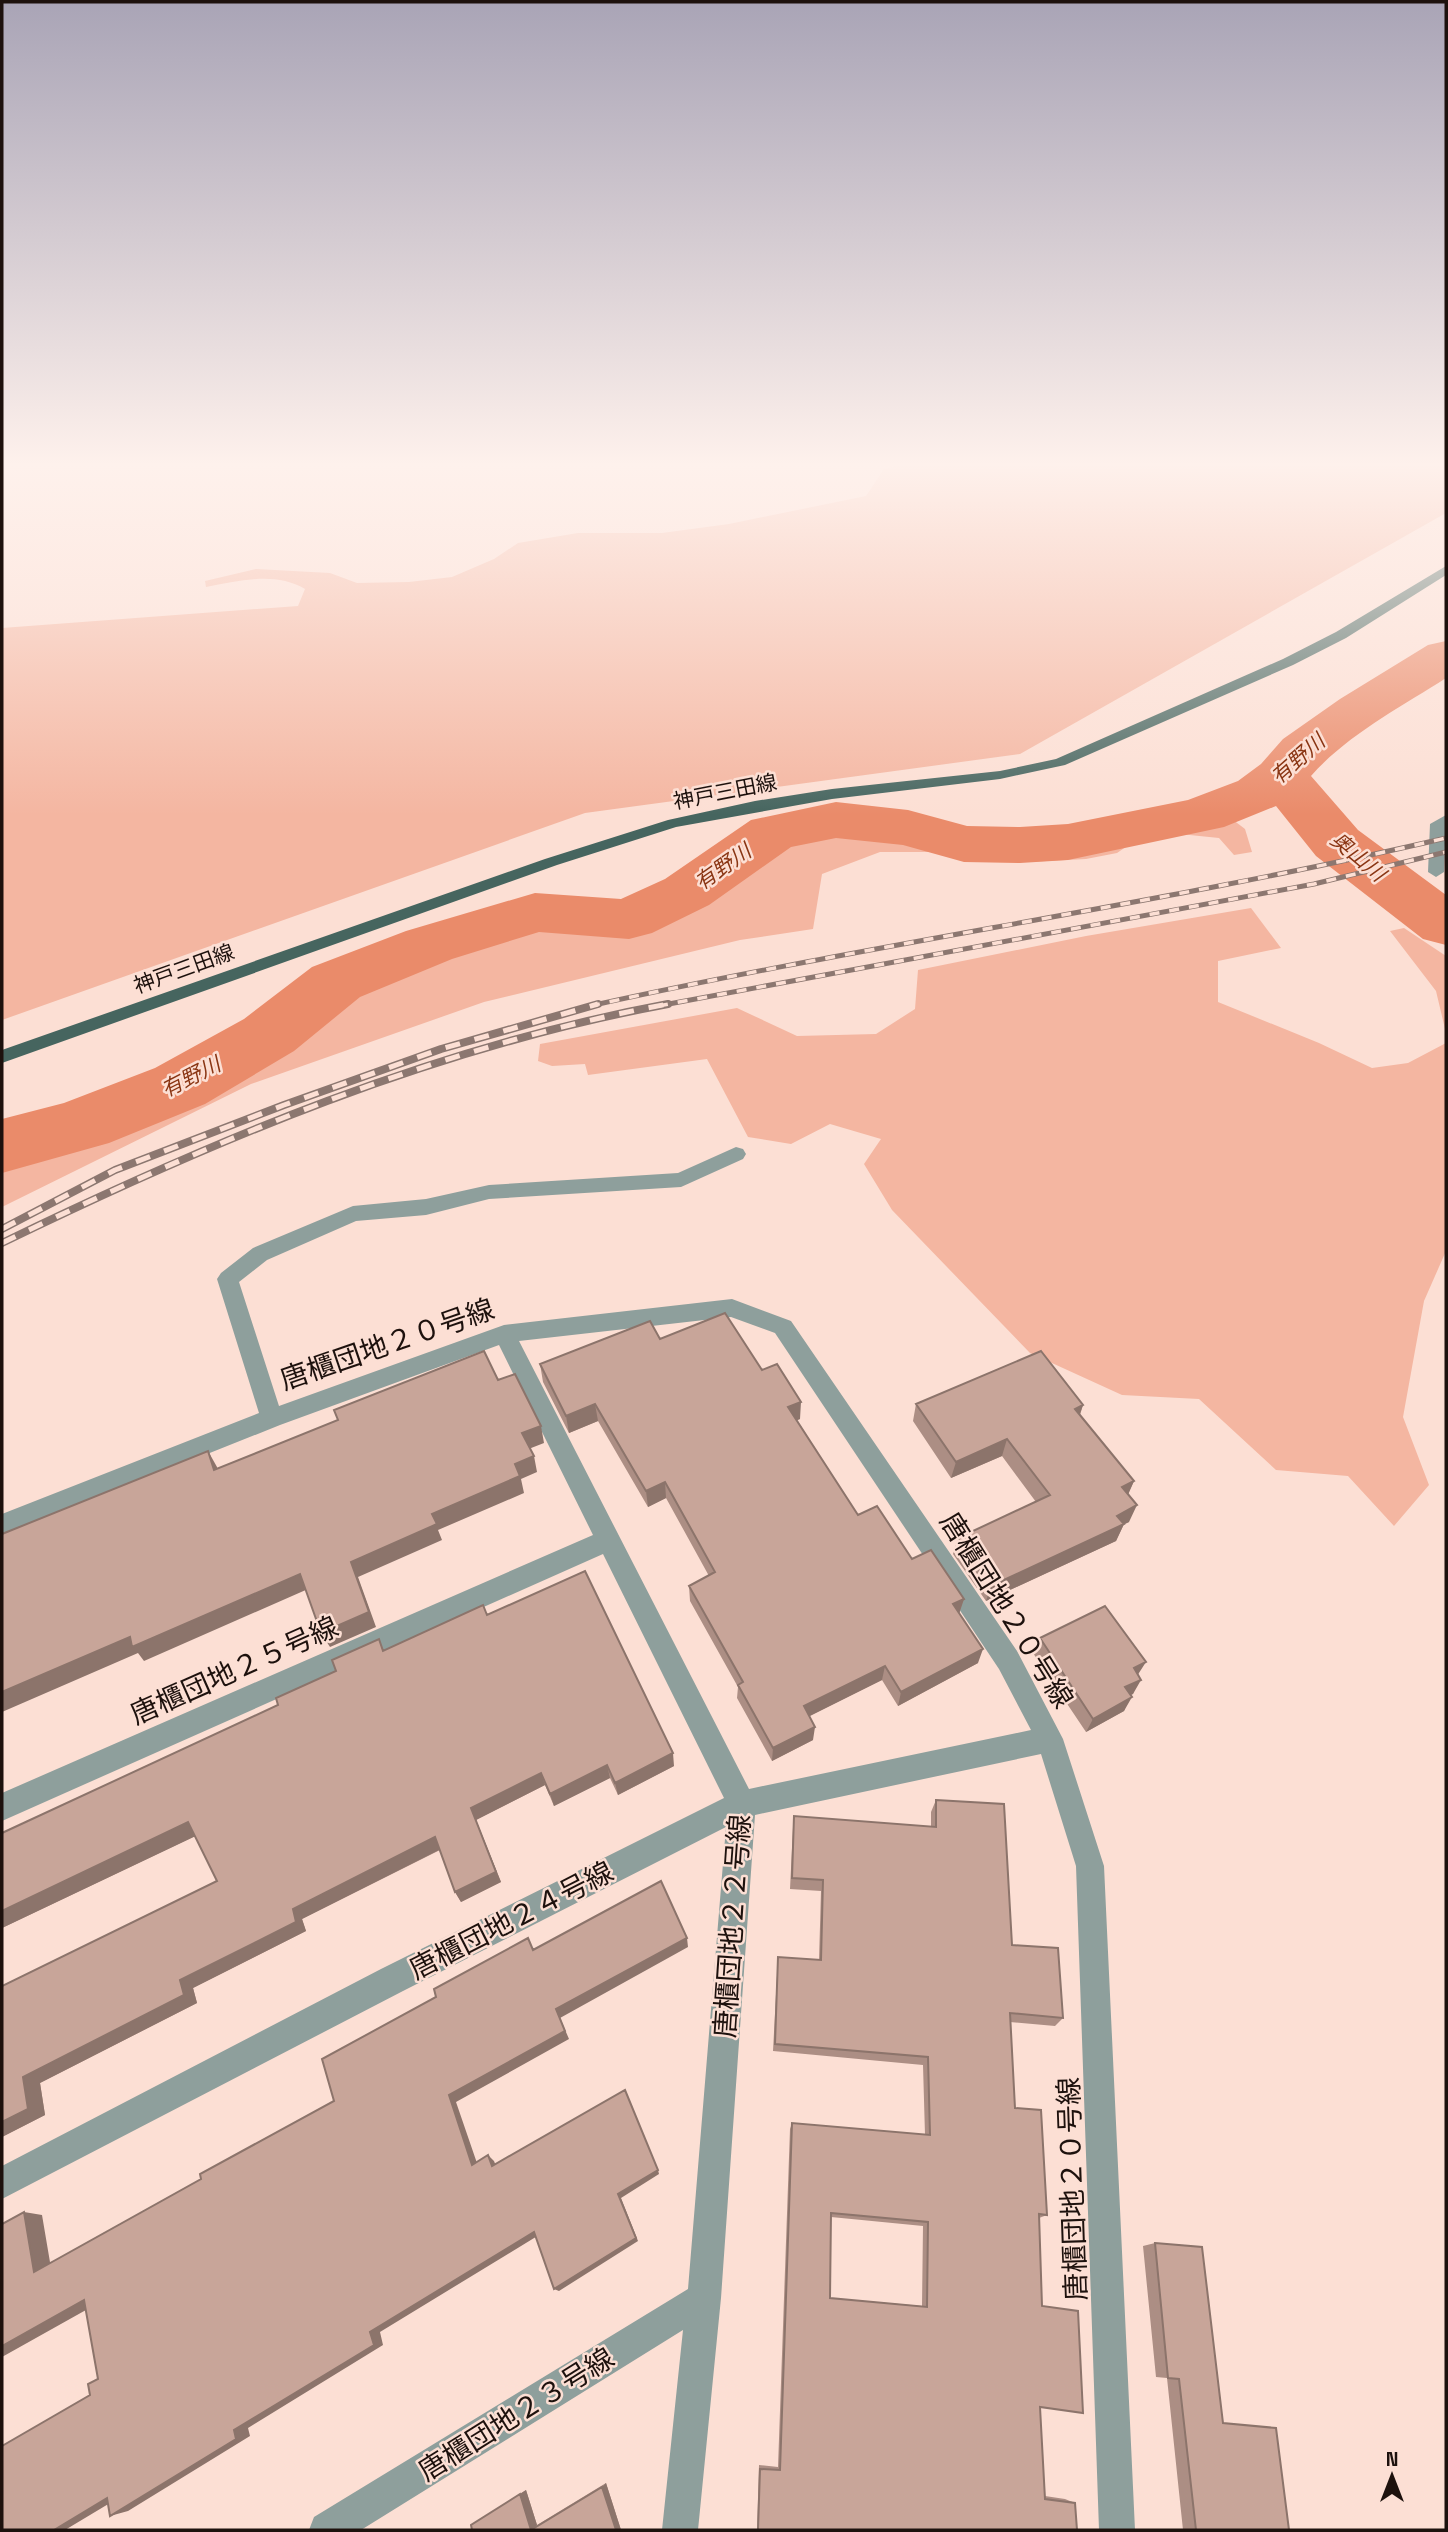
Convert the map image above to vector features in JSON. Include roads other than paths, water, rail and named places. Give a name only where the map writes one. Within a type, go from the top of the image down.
[{"type":"main road","name":"神戸三田線","points":[[2,1057],[551,862],[673,823],[755,806],[832,794],[1000,775],[1060,762],[1288,662],[1341,635],[1431,579]]},
{"type":"street","points":[[1436,872],[1438,824],[1446,820]]},
{"type":"street","name":"唐櫃団地２０号線","points":[[272,1418],[228,1279],[260,1254],[353,1214],[426,1208],[489,1192],[681,1180],[736,1153]]},
{"type":"street","name":"唐櫃団地２０号線","points":[[2,1525],[272,1418],[504,1334],[732,1308],[783,1327],[1008,1660],[1050,1739],[1090,1866],[1117,2530]]},
{"type":"street","name":"唐櫃団地２２号線","points":[[504,1334],[742,1804],[704,2298],[680,2530]]},
{"type":"street","name":"唐櫃団地２５号線","points":[[2,1808],[608,1539]]},
{"type":"street","name":"唐櫃団地２４号線","points":[[2,2183],[392,1980],[742,1804],[1050,1739]]},
{"type":"street","name":"唐櫃団地２３号線","points":[[327,2530],[704,2298]]},
{"type":"waterway","name":"有野川","points":[[1281,776],[1303,751],[1359,710],[1446,656]]},
{"type":"waterway","name":"有野川","points":[[2,1146],[83,1124],[180,1086],[269,1035],[336,982],[429,945],[535,912],[629,919],[687,892],[772,833],[836,820],[908,828],[964,844],[1068,842],[1203,815],[1258,793],[1281,776]]},
{"type":"waterway","name":"奥山川","points":[[1281,776],[1337,843],[1446,925]]},
{"type":"railway","points":[[594,1005],[804,962],[1126,904],[1446,838]]},
{"type":"railway","points":[[661,1005],[1314,884],[1446,852]]},
{"type":"railway","points":[[594,1005],[598,1004]]},
{"type":"railway","points":[[661,1005],[668,1004]]},
{"type":"railway","points":[[2,1229],[115,1170],[284,1105],[441,1049],[594,1005]]},
{"type":"railway","points":[[590,1006],[594,1005]]},
{"type":"railway","points":[[2,1243],[163,1168],[327,1101],[495,1045],[581,1022],[661,1005]]}]
